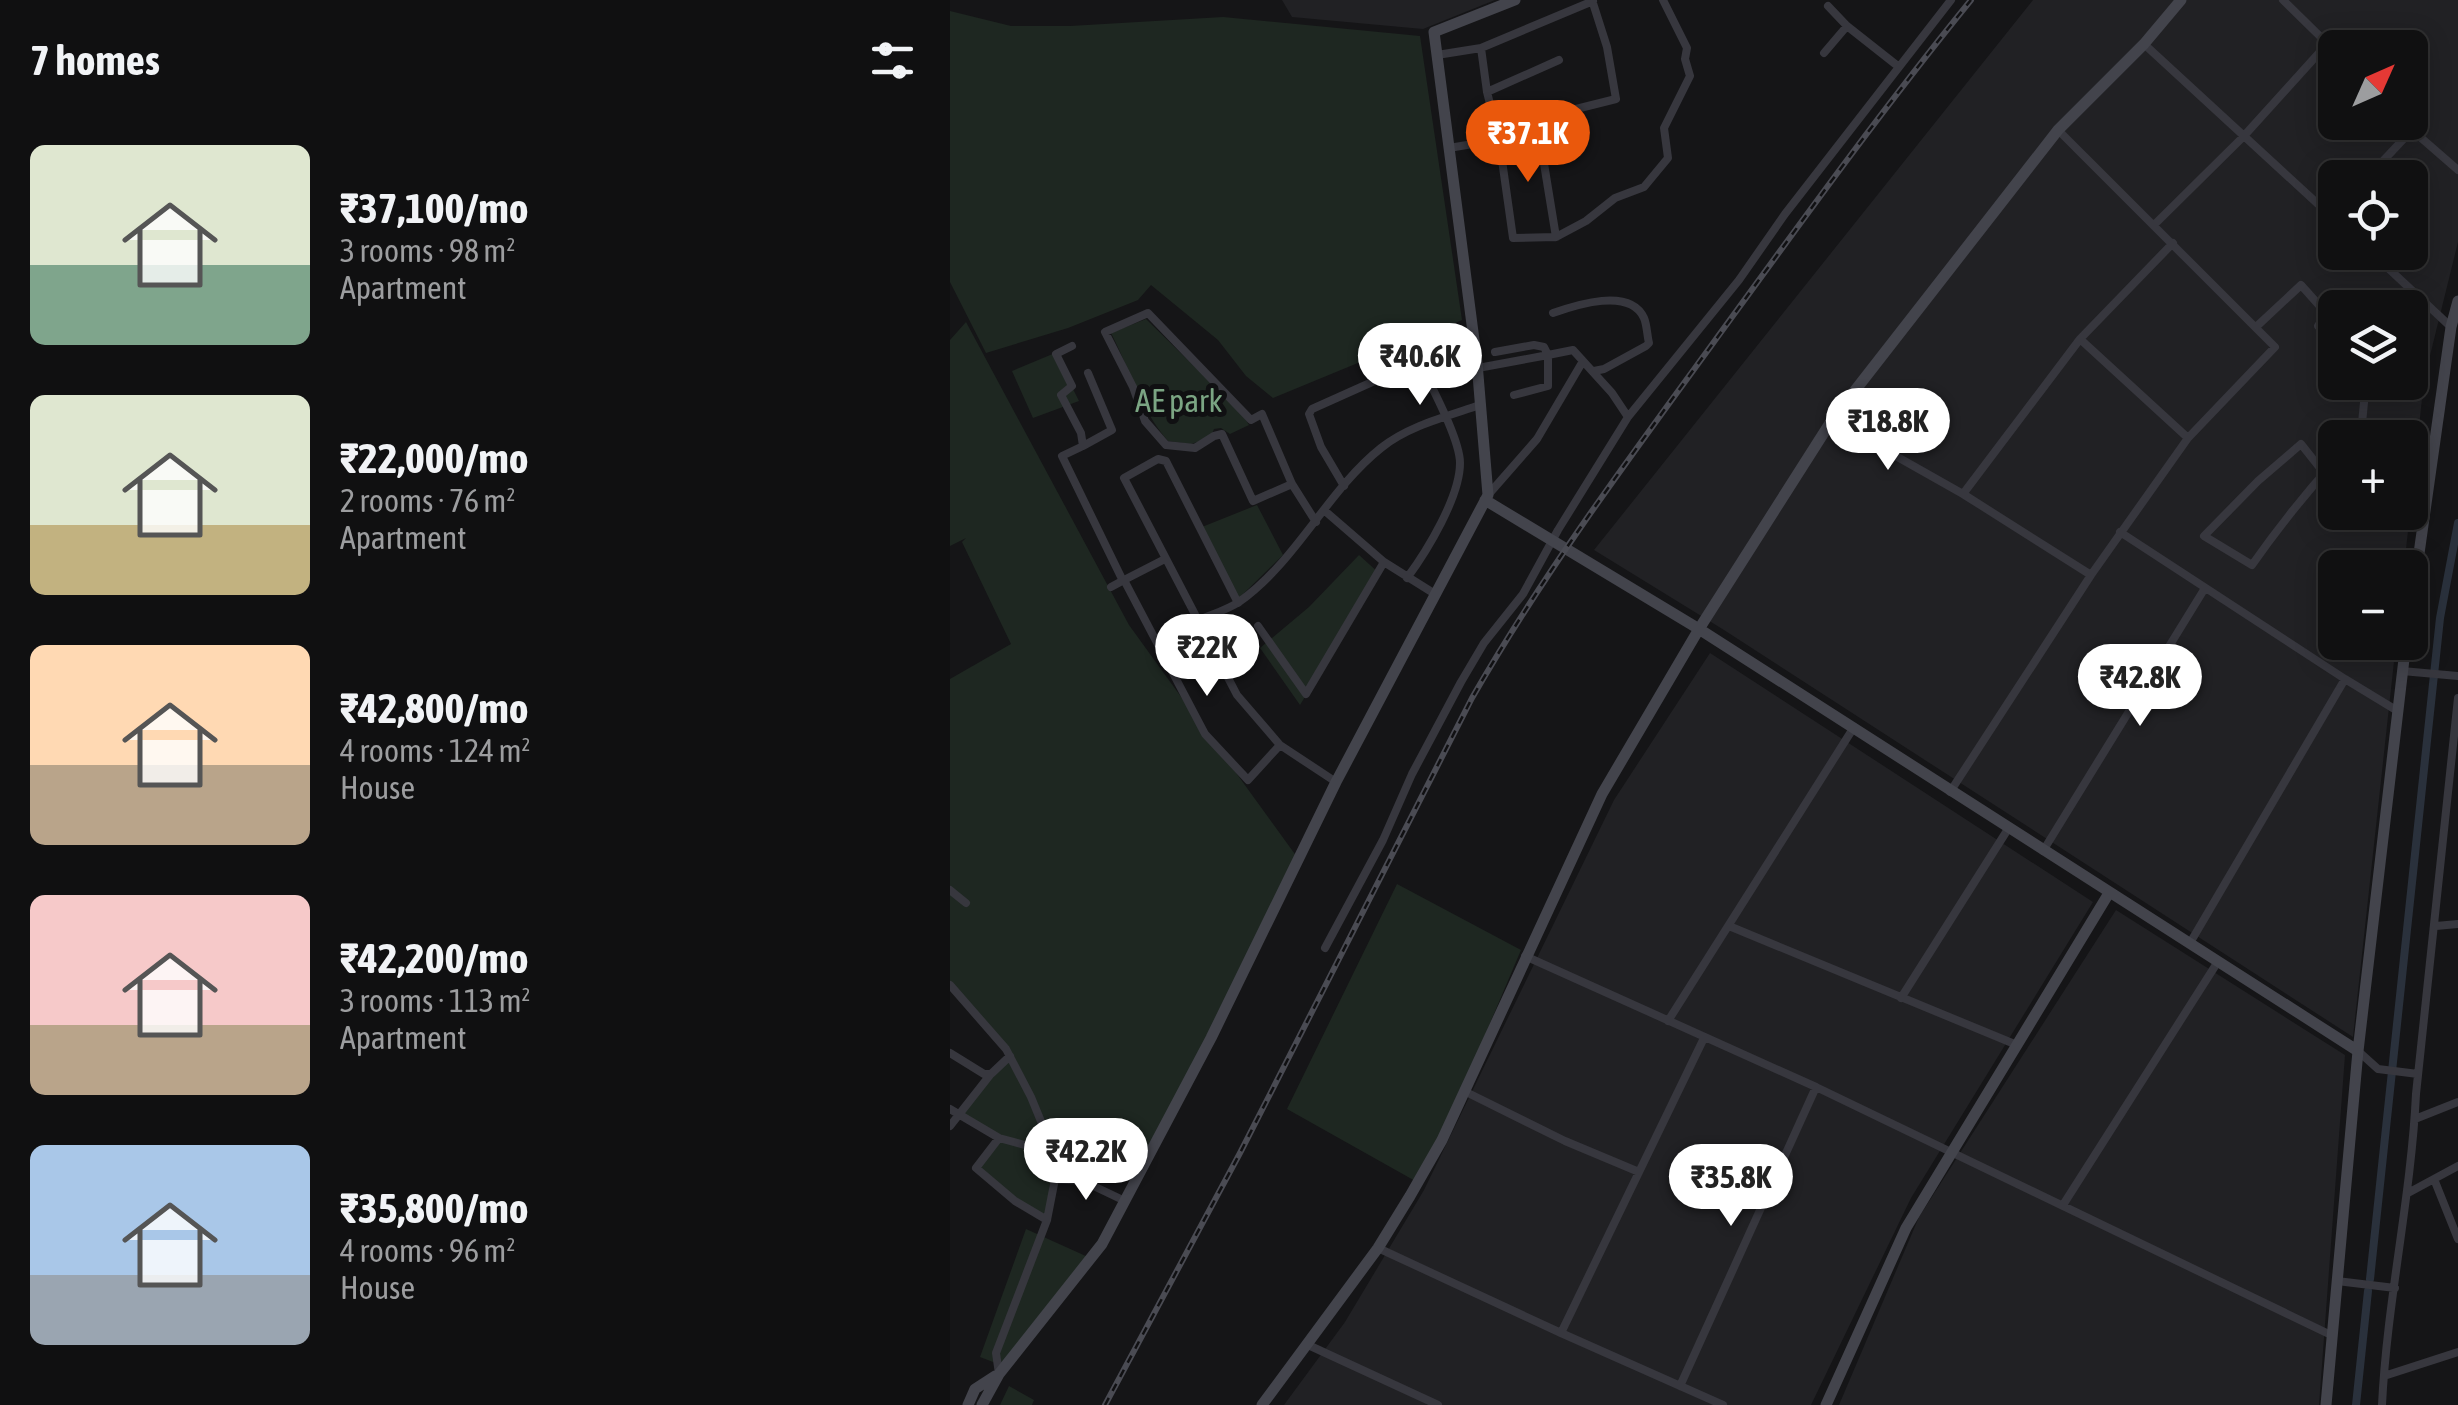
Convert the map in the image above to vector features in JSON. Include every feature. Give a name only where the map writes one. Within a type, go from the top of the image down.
[{"type":"street","points":[[1486,498],[1478,368],[1434,32],[1515,0]]},
{"type":"street","points":[[1437,54],[1480,48],[1593,0],[1616,99],[1576,109],[1580,126],[1449,148]]},
{"type":"street","points":[[1480,48],[1499,138],[1513,238],[1556,237],[1586,221],[1615,198],[1644,188],[1668,158],[1664,128],[1690,76],[1685,60],[1687,48],[1663,0]]},
{"type":"street","points":[[1325,948],[1461,682],[1484,643],[1523,594],[1628,417],[1739,280],[1951,0]]},
{"type":"street","points":[[1262,1405],[1378,1248],[1442,1140],[1602,794],[1698,629],[1832,420],[2058,130],[2144,44],[2181,0]]},
{"type":"street","points":[[2283,0],[2318,34]]},
{"type":"street","points":[[1828,6],[1847,26],[1899,66]]},
{"type":"street","points":[[1824,53],[1847,26]]},
{"type":"street","points":[[2144,44],[2318,202]]},
{"type":"street","points":[[1487,92],[1558,60]]},
{"type":"street","points":[[2154,225],[2318,61]]},
{"type":"street","points":[[1950,792],[2091,575],[2188,438],[2275,347],[2058,130]]},
{"type":"street","points":[[1538,133],[1556,237]]},
{"type":"street","points":[[2382,160],[2398,140]]},
{"type":"street","points":[[2425,140],[2458,170]]},
{"type":"street","points":[[1964,494],[2080,339],[2173,242]]},
{"type":"street","points":[[2389,270],[2451,327]]},
{"type":"street","points":[[2256,327],[2300,285],[2318,304]]},
{"type":"street","points":[[1553,313],[1601,301],[1633,306],[1644,318],[1649,342],[1646,346],[1604,370],[1594,371]]},
{"type":"street","points":[[2419,550],[2458,301]]},
{"type":"street","points":[[1292,484],[1253,501],[1222,434],[1195,448],[1166,444],[1145,421],[1105,332],[1148,312],[1252,420],[1262,414],[1292,484],[1316,522]]},
{"type":"street","points":[[2080,339],[2188,438]]},
{"type":"street","points":[[1495,352],[1534,344],[1544,346],[1548,355],[1548,386]]},
{"type":"street","points":[[1072,346],[1056,354],[1072,386],[1061,395],[1083,446]]},
{"type":"street","points":[[1478,368],[1573,350],[1628,417]]},
{"type":"street","points":[[1344,486],[1321,447],[1308,414],[1418,361],[1458,444],[1460,465],[1456,488],[1422,558],[1407,578]]},
{"type":"street","points":[[982,1405],[999,1374],[1102,1244],[1211,1038],[1336,782],[1486,498],[1537,439],[1583,361]]},
{"type":"street","points":[[1088,373],[1112,430],[1062,456],[1123,581],[1196,717],[1248,780],[1280,745]]},
{"type":"street","points":[[1514,395],[1548,386],[1562,393]]},
{"type":"street","points":[[1197,621],[1238,603],[1272,572],[1384,445],[1402,434],[1480,405]]},
{"type":"street","points":[[1832,420],[1964,494],[2091,575]]},
{"type":"street","points":[[2301,444],[2324,474],[2252,565],[2204,536],[2301,444]]},
{"type":"street","points":[[1238,603],[1166,462],[1158,459],[1124,478],[1237,695],[1280,745],[1336,782]]},
{"type":"street","points":[[1486,498],[1551,542],[1854,727],[2358,1050],[2378,1069],[2418,1074]]},
{"type":"street","points":[[1325,511],[1384,562],[1435,594]]},
{"type":"street","points":[[2120,532],[2396,710]]},
{"type":"street","points":[[1111,587],[1164,559]]},
{"type":"street","points":[[1258,626],[1306,694],[1384,562]]},
{"type":"street","points":[[2044,851],[2205,588]]},
{"type":"street","points":[[2326,1405],[2358,1050],[2404,660]]},
{"type":"street","points":[[2402,671],[2454,676]]},
{"type":"street","points":[[2190,944],[2345,679]]},
{"type":"street","points":[[2382,1405],[2408,1192],[2458,698]]},
{"type":"street","points":[[1668,1021],[1854,727]]},
{"type":"street","points":[[2447,800],[2458,800]]},
{"type":"street","points":[[1902,998],[2008,829]]},
{"type":"street","points":[[950,890],[966,903]]},
{"type":"street","points":[[1826,1405],[1906,1228],[2109,893]]},
{"type":"street","points":[[2436,926],[2458,924]]},
{"type":"street","points":[[1728,926],[2017,1044]]},
{"type":"street","points":[[1525,956],[1816,1088],[2331,1335]]},
{"type":"street","points":[[2063,1205],[2217,963]]},
{"type":"street","points":[[950,985],[1010,1056],[1054,1153],[1055,1178],[1047,1220],[996,1352],[999,1374],[990,1405]]},
{"type":"street","points":[[1560,1333],[1704,1038]]},
{"type":"street","points":[[950,1053],[984,1074],[991,1074]]},
{"type":"street","points":[[950,1126],[1010,1056]]},
{"type":"street","points":[[1680,1386],[1816,1088]]},
{"type":"street","points":[[1464,1091],[1565,1142],[1639,1172]]},
{"type":"street","points":[[2415,1119],[2458,1102]]},
{"type":"street","points":[[950,1109],[1000,1138],[1054,1153]]},
{"type":"street","points":[[1000,1138],[976,1168],[1015,1201],[1047,1220]]},
{"type":"street","points":[[2408,1192],[2458,1166]]},
{"type":"street","points":[[1055,1178],[1083,1181],[1124,1201]]},
{"type":"street","points":[[2434,1179],[2458,1239]]},
{"type":"street","points":[[1378,1248],[1724,1405]]},
{"type":"street","points":[[2336,1281],[2395,1288]]},
{"type":"street","points":[[1306,1344],[1438,1405]]},
{"type":"street","points":[[2384,1376],[2458,1352]]},
{"type":"street","points":[[968,1405],[975,1388],[999,1374]]},
{"type":"shaded area","points":[[1282,0],[1495,0],[1423,29],[1292,17]]},
{"type":"shaded area","points":[[2033,0],[2458,0],[2458,242],[2428,364],[2428,290],[2318,290],[2318,400],[2422,400],[2420,420],[2318,420],[2318,530],[2408,530],[2406,550],[2318,550],[2318,660],[2394,660],[2353,1037],[1594,550]]},
{"type":"shaded area","points":[[1710,653],[2093,902],[1911,1198],[1811,1405],[1284,1405],[1345,1322],[1424,1190],[1614,800]]},
{"type":"shaded area","points":[[2116,910],[2345,1055],[2319,1405],[1839,1405],[1919,1217]]},
{"type":"green space","points":[[950,11],[1011,26],[1223,17],[1420,36],[1462,320],[1273,398],[1246,376],[1218,340],[1151,285],[1138,300],[1068,328],[986,353],[950,282]]},
{"type":"green space","name":"AE park","points":[[1146,319],[1201,373],[1231,396],[1249,425],[1230,434],[1221,428],[1214,429],[1210,438],[1191,444],[1168,441],[1143,403],[1111,333]]},
{"type":"green space","points":[[966,322],[1129,625],[1297,857],[1149,1150],[1053,1146],[1047,1220],[976,1168],[1000,1138],[961,1114],[1010,1056],[950,983],[950,679],[1011,644],[962,542],[966,538],[950,546],[950,340]]},
{"type":"green space","points":[[1055,353],[1079,401],[1033,418],[1012,371]]},
{"type":"green space","points":[[1257,505],[1283,555],[1239,598],[1202,527]]},
{"type":"green space","points":[[1359,555],[1380,574],[1300,705],[1260,648],[1309,607]]},
{"type":"green space","points":[[1397,884],[1521,950],[1443,1134],[1417,1182],[1287,1109]]},
{"type":"green space","points":[[1026,1229],[1088,1257],[1001,1365],[980,1357]]},
{"type":"green space","points":[[1009,1386],[1034,1400],[1032,1405],[1000,1405]]},
{"type":"waterway","points":[[2370,1279],[2440,618],[2458,523]]},
{"type":"waterway","points":[[2356,1405],[2368,1291]]},
{"type":"railway","points":[[1105,1405],[1499,652],[1648,432],[1839,171],[1971,0]]}]
